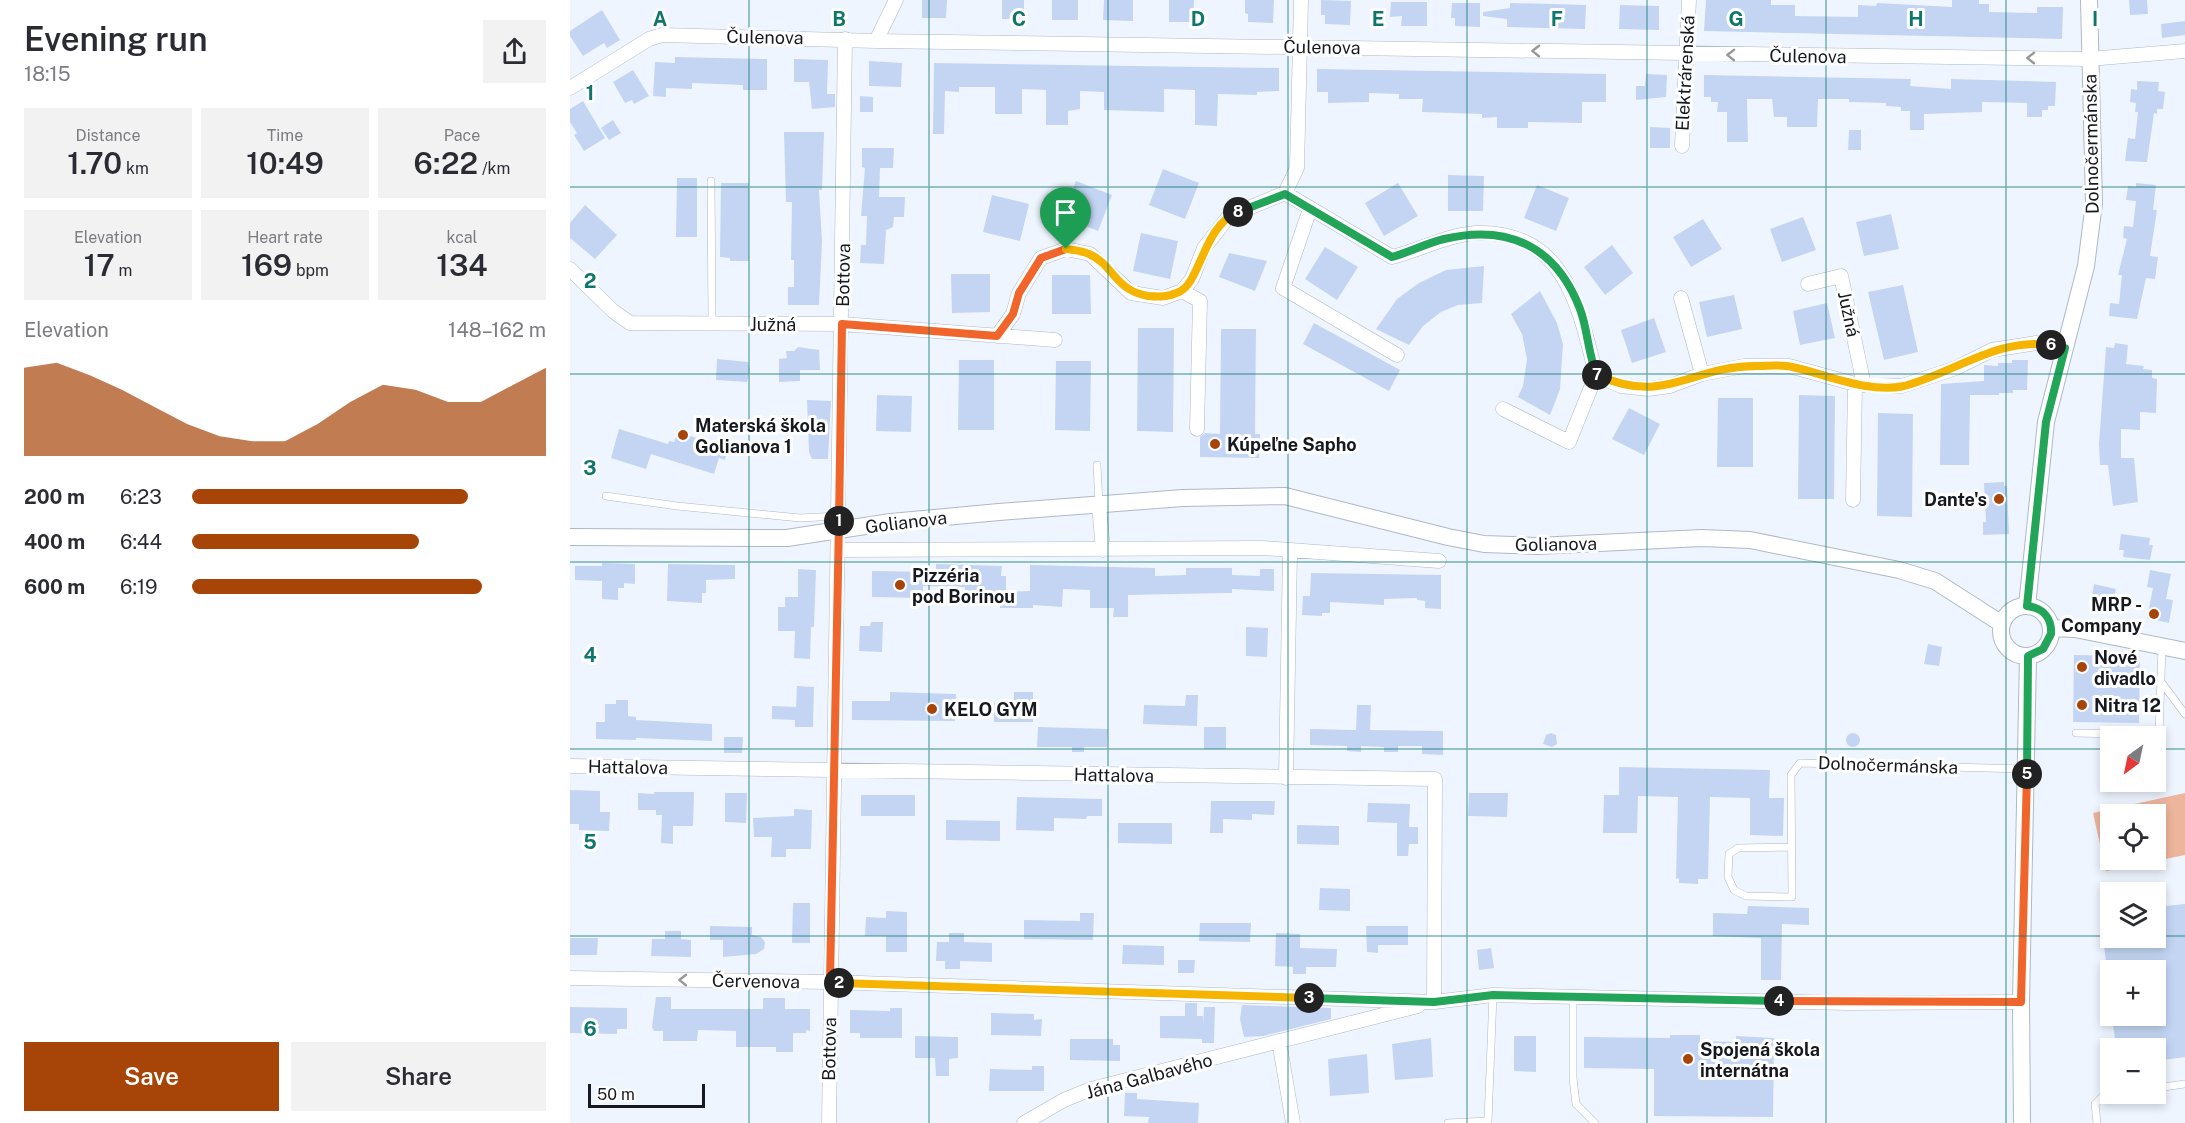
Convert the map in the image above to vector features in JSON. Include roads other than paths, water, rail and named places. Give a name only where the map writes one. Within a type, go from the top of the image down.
[{"type":"street","points":[[876,41],[896,0]]},
{"type":"street","points":[[997,336],[1013,314],[1019,293],[1041,258],[1066,249],[1090,254],[1131,293],[1162,298],[1182,291],[1192,279],[1204,248],[1229,216],[1285,194],[1297,168],[1301,0]]},
{"type":"street","name":"Elektrárenská","points":[[1682,146],[1689,0]]},
{"type":"street","name":"Dolnočermánska","points":[[2027,606],[2043,440],[2086,266],[2094,203],[2089,0]]},
{"type":"street","name":"Čulenova","points":[[570,88],[649,39],[662,35],[876,41],[2090,59],[2185,51]]},
{"type":"street","name":"Bottova","points":[[829,1123],[845,39]]},
{"type":"street","points":[[1285,194],[1392,257],[1441,240],[1474,233],[1506,235],[1537,250],[1559,268],[1580,309],[1596,375],[1569,442],[1503,409]]},
{"type":"street","points":[[1310,209],[1283,288],[1397,355]]},
{"type":"street","name":"Južná","points":[[570,269],[613,311],[630,323],[842,324],[1054,340]]},
{"type":"street","name":"Južná","points":[[1808,284],[1841,276],[1859,385],[1853,500]]},
{"type":"street","points":[[1182,291],[1200,301],[1197,429]]},
{"type":"street","points":[[1680,298],[1702,374]]},
{"type":"street","points":[[1596,375],[1621,386],[1648,389],[1670,386],[1702,374],[1744,366],[1789,366],[1859,385],[1902,386],[1956,368],[1992,350],[2036,343],[2065,348]]},
{"type":"street","name":"Golianova","points":[[570,537],[787,538],[839,523],[891,522],[1241,495],[1285,496],[1484,544],[1537,546],[1702,538],[1750,540],[1899,570],[1935,581],[2002,624]]},
{"type":"street","points":[[1099,505],[1103,550]]},
{"type":"street","name":"Golianova","points":[[839,550],[1263,548],[1290,552],[1439,561]]},
{"type":"street","points":[[1286,778],[1290,552]]},
{"type":"street","points":[[2027,606],[2043,613],[2051,628],[2045,647],[2028,656],[2018,654],[2008,647],[2002,636],[2002,624],[2012,610],[2027,606]]},
{"type":"street","points":[[2051,628],[2075,629],[2185,651]]},
{"type":"street","points":[[2022,1123],[2021,1002],[2028,656]]},
{"type":"street","name":"Hattalova","points":[[570,766],[1435,779],[1434,1002]]},
{"type":"street","name":"Červenova","points":[[570,978],[830,982],[1434,1002],[1493,995],[1573,995],[1848,1003],[2021,1002]]},
{"type":"street","name":"Jána Galbavého","points":[[1024,1123],[1064,1100],[1091,1089],[1434,1002]]},
{"type":"street","points":[[1279,1041],[1293,1123]]},
{"type":"lane","points":[[711,181],[712,323]]},
{"type":"lane","points":[[1097,465],[1099,505]]},
{"type":"lane","name":"Golianova","points":[[606,496],[676,506],[839,523]]},
{"type":"lane","points":[[2076,734],[2159,735],[2163,683],[2162,647]]},
{"type":"lane","points":[[2163,683],[2185,714]]},
{"type":"lane","name":"Dolnočermánska","points":[[1791,847],[1738,848],[1729,854],[1728,877],[1734,890],[1746,896],[1792,897],[1791,775],[1800,763],[2027,769]]},
{"type":"lane","points":[[1448,1123],[1488,1121],[1493,995]]},
{"type":"lane","points":[[1573,995],[1573,1078],[1576,1104],[1595,1123]]},
{"type":"lane","points":[[2166,1087],[2185,1084]]},
{"type":"lane","points":[[2097,1123],[2095,1104],[2100,1100]]},
{"type":"place","name":"Materská škola Golianova 1","points":[[683,435]]},
{"type":"place","name":"Kúpeľne Sapho","points":[[1215,444]]},
{"type":"place","name":"Dante's","points":[[1999,499]]},
{"type":"place","name":"Pizzéria pod Borinou","points":[[900,585]]},
{"type":"place","name":"MRP - Company","points":[[2154,614]]},
{"type":"place","name":"Nové divadlo","points":[[2082,667]]},
{"type":"place","name":"Nitra 12","points":[[2082,705]]},
{"type":"place","name":"KELO GYM","points":[[932,709]]},
{"type":"place","name":"Spojená škola internátna","points":[[1688,1059]]}]
